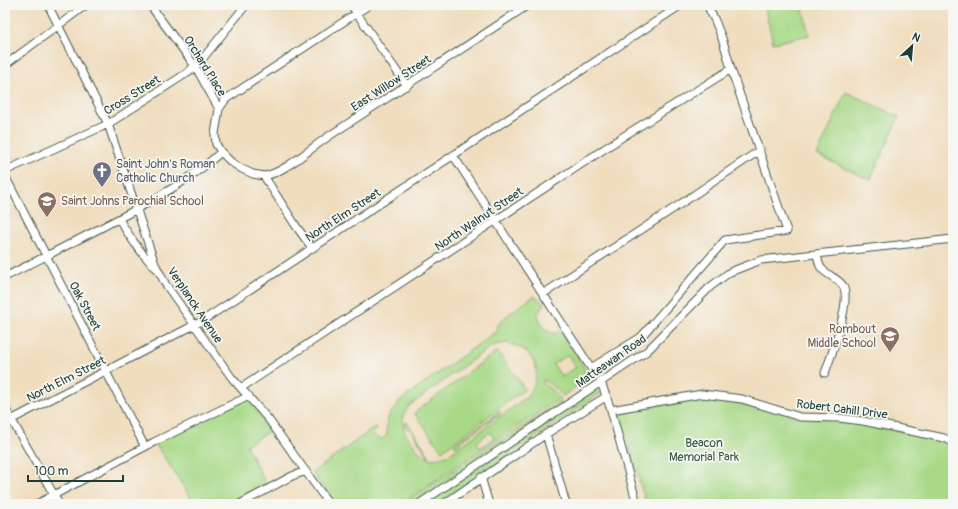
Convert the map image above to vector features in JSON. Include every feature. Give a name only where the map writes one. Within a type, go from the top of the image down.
[{"type":"street","name":"Verplanck Avenue","points":[[48,5],[108,124],[158,269],[166,285],[232,378],[269,420],[329,504]]},
{"type":"street","points":[[5,65],[86,5]]},
{"type":"street","name":"Orchard Place","points":[[150,5],[195,66],[219,109],[215,134],[216,144],[220,152]]},
{"type":"street","name":"Cross Street","points":[[5,171],[108,124],[187,73],[195,66],[246,5]]},
{"type":"street","points":[[351,5],[407,86]]},
{"type":"street","points":[[219,109],[226,99],[369,5]]},
{"type":"street","name":"East Willow Street","points":[[264,176],[272,175],[282,169],[528,5]]},
{"type":"street","name":"North Elm Street","points":[[8,421],[194,325],[681,5]]},
{"type":"street","points":[[453,155],[591,368],[641,337],[725,240],[787,231],[731,70],[725,44],[716,20],[707,5]]},
{"type":"street","name":"North Walnut Street","points":[[242,388],[627,134],[731,70]]},
{"type":"street","points":[[543,294],[760,150]]},
{"type":"street","points":[[5,277],[154,200],[210,162],[220,152],[242,170],[264,176],[312,248]]},
{"type":"street","name":"Oak Street","points":[[5,176],[145,447]]},
{"type":"street","points":[[119,219],[128,235],[158,269]]},
{"type":"street","name":"Matteawan Road","points":[[419,504],[647,351],[710,287],[730,272],[761,260],[953,239]]},
{"type":"street","points":[[817,254],[820,266],[840,281],[845,289],[846,296],[837,338],[825,373]]},
{"type":"street","points":[[601,382],[607,396],[636,504]]},
{"type":"street","name":"Robert Cahill Drive","points":[[611,410],[702,394],[742,399],[800,416],[863,421],[936,436],[953,442]]},
{"type":"street","points":[[37,504],[145,447],[248,396]]},
{"type":"street","points":[[444,504],[481,477],[607,396]]},
{"type":"street","points":[[5,408],[8,421],[59,504]]},
{"type":"street","points":[[546,434],[566,504]]},
{"type":"street","points":[[240,504],[292,476],[306,471]]},
{"type":"street","points":[[481,477],[489,504]]},
{"type":"green space","points":[[764,5],[802,5],[809,35],[773,43]]},
{"type":"green space","points":[[846,92],[899,117],[870,180],[817,155]]},
{"type":"green space","points":[[534,296],[544,305],[538,314],[543,326],[548,332],[556,333],[560,331],[584,367],[588,378],[563,396],[556,388],[543,380],[543,384],[554,391],[560,398],[399,504],[336,504],[312,473],[375,427],[377,429],[373,434],[377,438],[382,439],[387,435],[386,426],[388,418],[392,411],[399,405],[397,403],[498,330],[496,328],[503,319]],"holes":[[[505,343],[524,350],[534,362],[536,378],[528,396],[450,454],[433,459],[428,458],[417,450],[405,433],[403,424],[404,414],[409,406],[487,349]],[[568,355],[576,368],[573,370],[572,369],[562,377],[553,364]],[[490,432],[494,438],[480,448],[477,442]]]},
{"type":"green space","points":[[497,351],[525,389],[442,451],[414,413]]},
{"type":"green space","points":[[593,391],[598,391],[601,393],[437,504],[426,504]]},
{"type":"green space","name":"Beacon Memorial Park","points":[[702,394],[784,412],[839,418],[953,442],[953,504],[646,504],[620,415]]},
{"type":"green space","points":[[249,396],[275,428],[246,445],[269,489],[240,504],[195,504],[154,442]]},
{"type":"green space","points":[[561,401],[561,404],[412,504],[402,504]]},
{"type":"green space","points":[[499,411],[501,414],[460,442],[461,443],[456,447],[454,444]]},
{"type":"green space","points":[[407,422],[430,457],[409,428],[408,429],[404,424]]},
{"type":"place","name":"Saint John's Roman Catholic Church","points":[[102,188]]},
{"type":"place","name":"Saint Johns Parochial School","points":[[47,218]]},
{"type":"place","name":"Rombout Middle School","points":[[890,353]]}]
